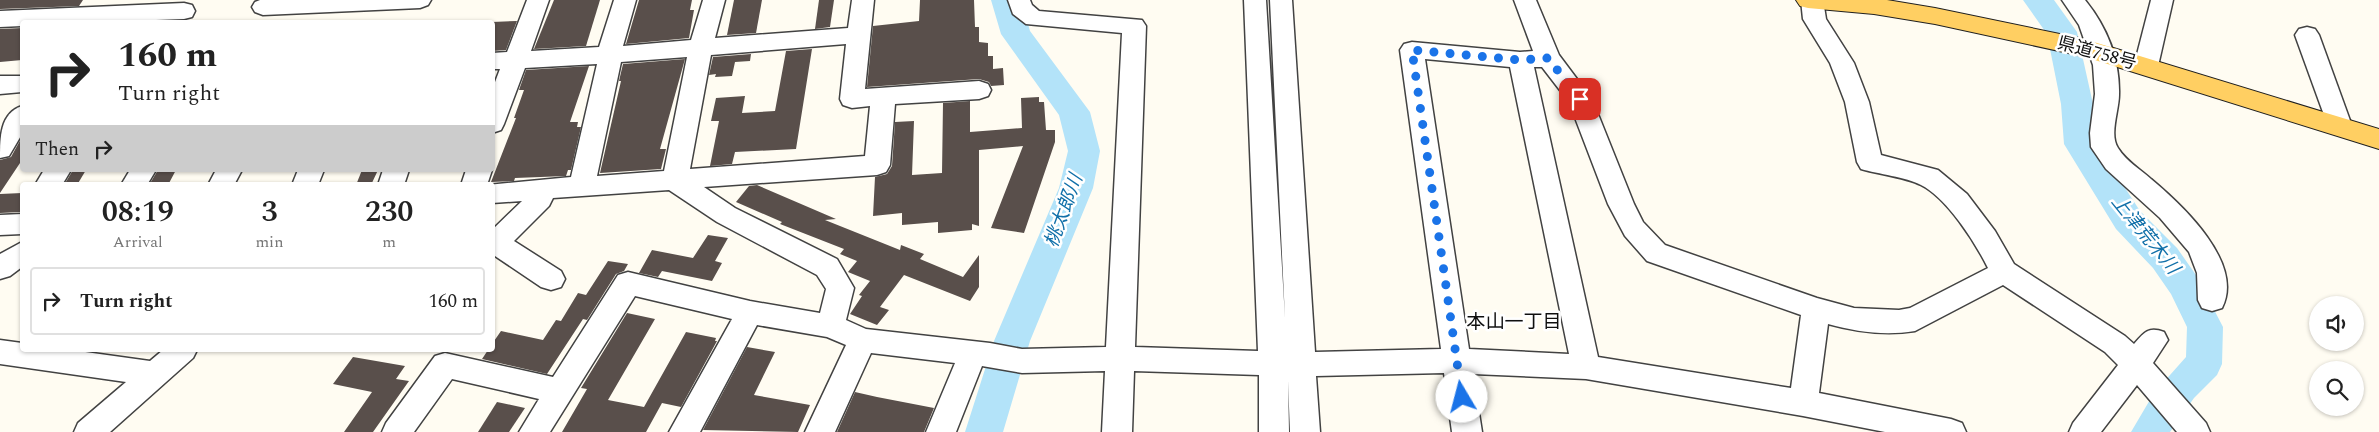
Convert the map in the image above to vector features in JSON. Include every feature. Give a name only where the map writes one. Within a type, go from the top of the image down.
[{"type":"main road","name":"県道758号","points":[[1810,0],[1916,13],[2093,50],[2379,138]]},
{"type":"street","points":[[263,7],[346,8],[420,0]]},
{"type":"street","points":[[495,112],[504,60],[538,0]]},
{"type":"street","points":[[582,187],[609,55],[625,0]]},
{"type":"street","points":[[675,181],[701,48],[714,0]]},
{"type":"street","points":[[863,0],[852,99],[979,90]]},
{"type":"street","points":[[1019,0],[1021,10],[1034,18],[1134,26],[1117,432]]},
{"type":"street","points":[[1255,0],[1273,363],[1274,432]]},
{"type":"street","points":[[1281,0],[1305,432]]},
{"type":"street","points":[[1525,0],[1548,58],[1580,99],[1621,204],[1634,229],[1656,253],[1816,309],[1854,320],[1899,322],[1915,320],[2004,272]]},
{"type":"street","points":[[1810,0],[1815,19],[1842,63],[1857,102],[1870,162],[1929,177],[1958,200],[1986,238],[2004,272],[2115,344],[2139,367],[2195,432]]},
{"type":"street","points":[[2073,0],[2085,14],[2096,34],[2093,50],[2108,94],[2101,138],[2104,146],[2114,161],[2150,193],[2194,239],[2210,270],[2212,300]]},
{"type":"street","points":[[2146,66],[2162,0]]},
{"type":"street","points":[[0,19],[184,11]]},
{"type":"street","points":[[504,60],[609,55],[859,35]]},
{"type":"street","points":[[2307,35],[2340,126]]},
{"type":"street","points":[[1467,432],[1412,50],[1520,60],[1548,58]]},
{"type":"street","points":[[1520,60],[1586,366]]},
{"type":"street","points":[[0,85],[20,84]]},
{"type":"street","points":[[495,193],[877,165],[883,96]]},
{"type":"street","points":[[0,148],[20,118]]},
{"type":"street","points":[[0,148],[20,148]]},
{"type":"street","points":[[675,181],[726,215],[827,267],[840,288],[831,326]]},
{"type":"street","points":[[543,190],[540,199],[496,243],[550,279]]},
{"type":"street","points":[[0,225],[20,224]]},
{"type":"street","points":[[0,268],[20,254]]},
{"type":"street","points":[[534,432],[628,283],[750,312],[831,326],[863,340],[973,353],[1022,361],[1120,359],[1302,364],[1457,361],[1586,366],[1951,432]]},
{"type":"street","points":[[1803,404],[1816,309]]},
{"type":"street","points":[[684,432],[750,312]]},
{"type":"street","points":[[820,432],[863,340]]},
{"type":"street","points":[[2084,432],[2139,367],[2154,340]]},
{"type":"street","points":[[0,352],[155,374]]},
{"type":"street","points":[[89,432],[181,352]]},
{"type":"street","points":[[941,432],[973,353]]},
{"type":"street","points":[[397,432],[445,365],[559,391]]},
{"type":"building","points":[[0,0],[83,0],[79,6],[0,9]]},
{"type":"building","points":[[554,0],[600,0],[586,46],[534,49]]},
{"type":"building","points":[[639,0],[692,0],[690,10],[694,10],[689,38],[626,44]]},
{"type":"building","points":[[734,0],[762,0],[756,33],[727,35]]},
{"type":"building","points":[[819,0],[834,0],[830,27],[815,29]]},
{"type":"building","points":[[920,0],[974,0],[975,27],[979,27],[979,42],[988,43],[988,56],[993,56],[993,69],[1003,68],[1004,85],[991,86],[989,82],[979,79],[867,87],[873,26],[919,21]]},
{"type":"building","points":[[517,21],[506,50],[495,51],[495,22]]},
{"type":"building","points":[[20,28],[20,60],[0,62],[0,29]]},
{"type":"building","points":[[812,49],[796,149],[735,152],[732,164],[710,166],[719,121],[711,121],[716,98],[745,96],[742,113],[775,111],[786,51]]},
{"type":"building","points":[[751,54],[750,61],[735,62],[732,76],[715,77],[716,74],[709,75],[713,57]]},
{"type":"building","points":[[685,59],[660,149],[666,149],[661,169],[600,173],[621,81],[619,81],[623,64]]},
{"type":"building","points":[[589,66],[570,122],[578,122],[577,127],[581,127],[571,170],[568,170],[566,176],[515,178],[514,181],[491,182],[516,118],[514,118],[524,90],[519,90],[526,70]]},
{"type":"building","points":[[1039,97],[1039,102],[1044,102],[1046,130],[1055,130],[1055,142],[1024,233],[991,228],[1023,146],[979,150],[979,226],[972,224],[972,230],[938,233],[938,222],[902,225],[902,213],[873,216],[875,177],[887,174],[892,166],[895,122],[914,121],[912,175],[942,173],[943,103],[970,101],[970,132],[1022,128],[1021,98]]},
{"type":"building","points":[[20,141],[20,163],[0,193],[0,160],[11,157]]},
{"type":"building","points":[[72,172],[85,172],[79,182],[66,182]]},
{"type":"building","points":[[157,172],[175,172],[170,182],[151,182]]},
{"type":"building","points":[[361,172],[377,172],[372,182],[357,182]]},
{"type":"building","points":[[757,185],[836,219],[825,220],[900,250],[901,245],[924,254],[920,259],[963,277],[979,255],[979,287],[970,301],[904,275],[880,307],[889,310],[877,325],[850,314],[862,296],[859,295],[870,281],[848,272],[857,261],[840,254],[844,249],[780,224],[782,222],[736,202],[749,186]]},
{"type":"building","points":[[20,193],[20,212],[0,213],[0,194]]},
{"type":"building","points":[[708,235],[728,238],[715,261],[722,263],[712,281],[662,271],[658,277],[639,273],[652,250],[693,258]]},
{"type":"building","points":[[608,261],[628,264],[624,271],[616,274],[587,320],[583,319],[547,374],[482,359],[487,352],[495,352],[495,340],[501,331],[543,340],[556,320],[561,321],[578,293],[586,295]]},
{"type":"building","points":[[627,313],[655,319],[608,400],[644,407],[686,332],[716,338],[715,341],[717,341],[681,407],[662,403],[646,432],[562,432],[587,389],[581,388]]},
{"type":"building","points":[[747,347],[775,352],[754,395],[810,405],[798,432],[703,430]]},
{"type":"building","points":[[353,357],[405,366],[396,379],[409,381],[373,432],[344,432],[372,392],[333,384]]},
{"type":"building","points":[[855,392],[934,408],[924,432],[837,432]]},
{"type":"building","points":[[497,402],[525,408],[509,432],[478,432]]},
{"type":"waterway","name":"桃太郎川","points":[[984,432],[1012,341],[1076,188],[1084,151],[1074,112],[1016,34],[1006,0]]},
{"type":"waterway","name":"上津荒木川","points":[[2038,0],[2062,32],[2077,104],[2080,144],[2128,220],[2165,258],[2184,285],[2205,327],[2204,364],[2174,395],[2150,432]]},
{"type":"district","name":"本山一丁目","points":[[1514,322]]},
{"type":"route","points":[[1462,397],[1412,50],[1520,60],[1548,58],[1580,99]]}]
